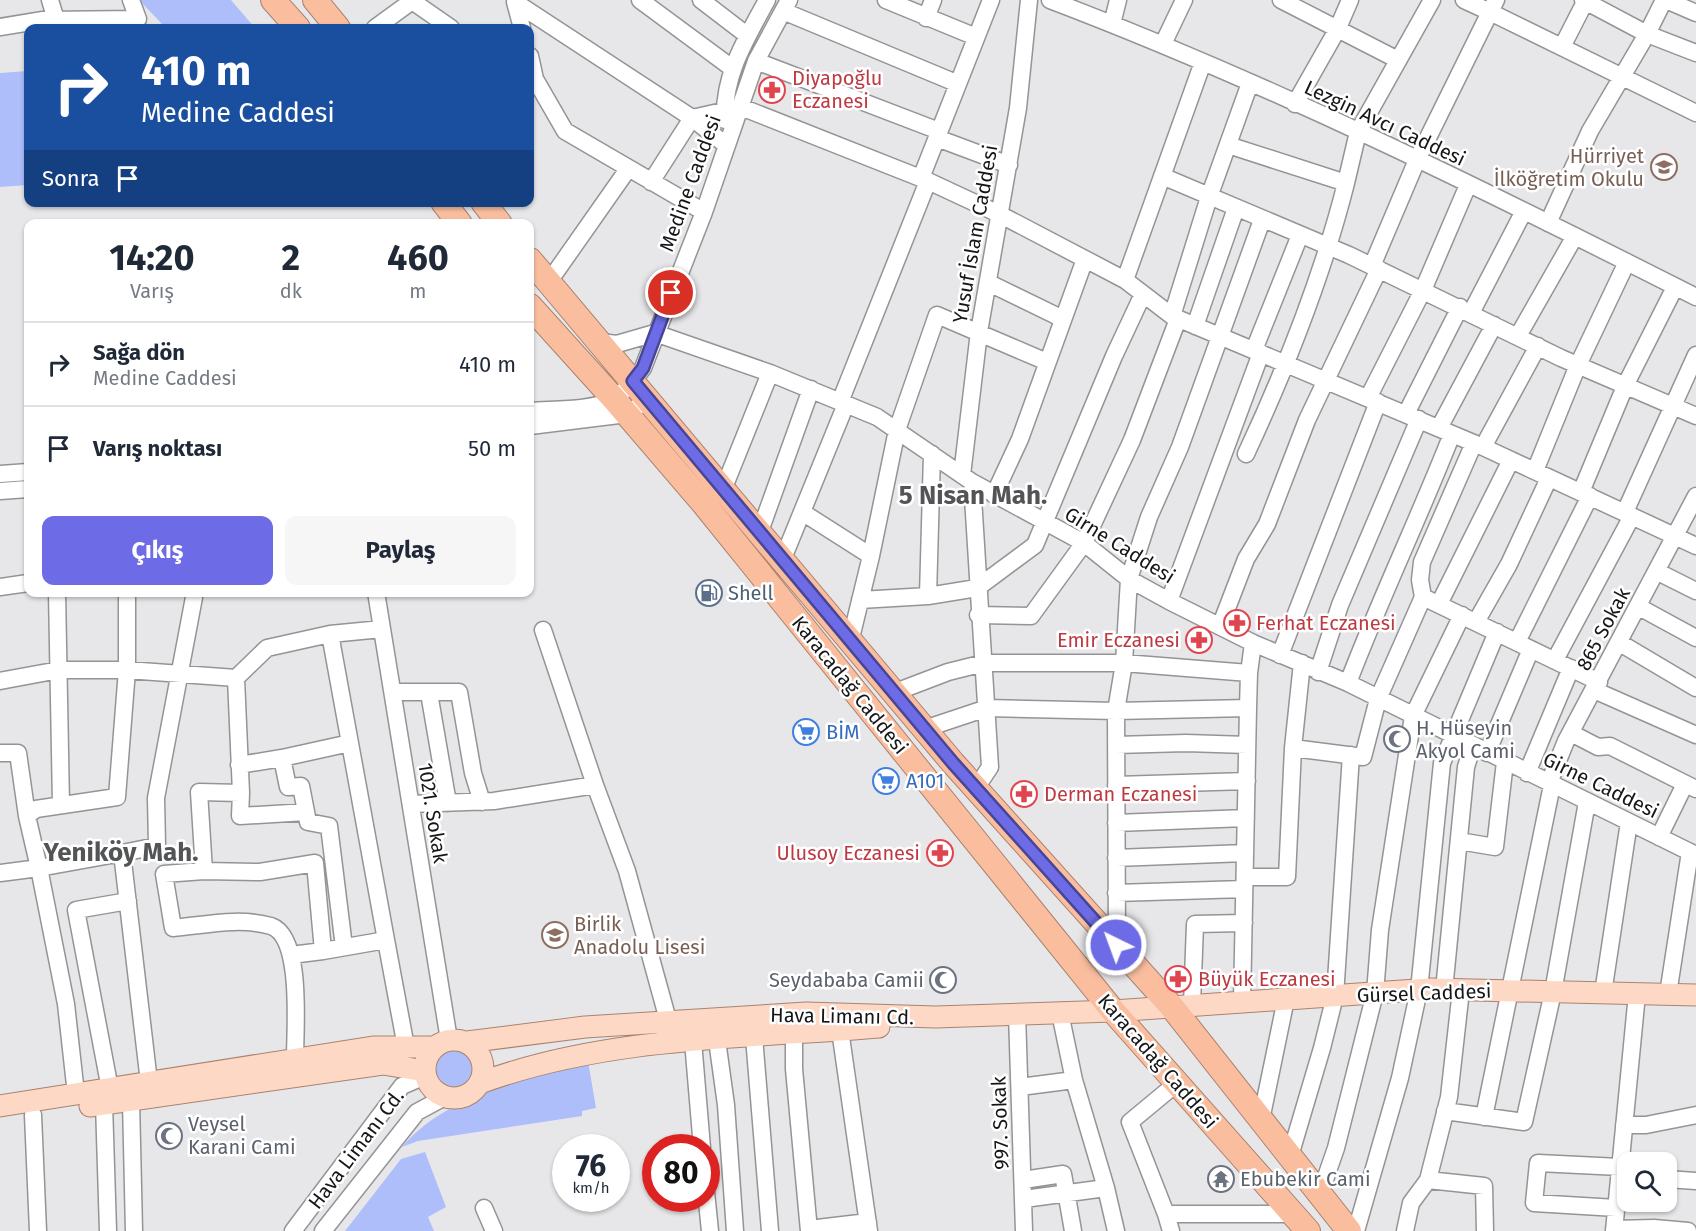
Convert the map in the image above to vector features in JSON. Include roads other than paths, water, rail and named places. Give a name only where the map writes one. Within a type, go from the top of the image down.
[{"type":"highway","points":[[273,0],[294,24]]},
{"type":"highway","points":[[315,0],[335,24]]},
{"type":"highway","points":[[447,207],[456,219]]},
{"type":"highway","points":[[487,207],[496,219]]},
{"type":"highway","name":"Karacadağ Caddesi","points":[[534,265],[924,729],[1116,945],[1182,1006],[1261,1120],[1349,1231]]},
{"type":"highway","name":"Karacadağ Caddesi","points":[[534,310],[620,406],[753,565],[1113,1011],[1301,1222]]},
{"type":"main road","name":"Gürsel Caddesi","points":[[936,1017],[1113,1011],[1419,990],[1696,995]]},
{"type":"main road","name":"Hava Limanı Cd.","points":[[107,1096],[149,1082],[373,1047],[450,1043],[668,1020],[806,1013],[936,1017]]},
{"type":"main road","name":"Hava Limanı Cd.","points":[[480,1083],[511,1071],[598,1050],[904,1025],[936,1017]]},
{"type":"main road","points":[[450,1043],[480,1056],[483,1065],[480,1083],[465,1096],[445,1097],[436,1092],[425,1073],[425,1062],[450,1043]]},
{"type":"main road","points":[[0,1106],[76,1094],[107,1096],[131,1101],[383,1064],[425,1073]]},
{"type":"main road","points":[[0,1119],[33,1115],[107,1096]]},
{"type":"street","points":[[50,0],[56,20]]},
{"type":"street","points":[[0,27],[56,20],[138,19],[131,0]]},
{"type":"street","points":[[640,0],[732,68]]},
{"type":"street","points":[[701,0],[748,36]]},
{"type":"street","points":[[515,1],[692,118],[726,145],[733,109],[726,91],[732,68],[767,0]]},
{"type":"street","points":[[886,0],[976,37]]},
{"type":"street","points":[[926,18],[933,0]]},
{"type":"street","points":[[782,561],[925,180],[956,83],[991,0]]},
{"type":"street","name":"Yusuf İslam Caddesi","points":[[976,788],[990,767],[984,663],[967,478],[979,332],[1009,165],[1029,0]]},
{"type":"street","name":"Lezgin Avcı Caddesi","points":[[1050,0],[1162,44],[1358,132],[1524,211],[1696,297]]},
{"type":"street","points":[[1112,24],[1118,0]]},
{"type":"street","points":[[1162,44],[1184,0]]},
{"type":"street","points":[[1281,0],[1398,60]]},
{"type":"street","points":[[1295,104],[1337,30],[1350,0]]},
{"type":"street","points":[[1246,454],[1287,364],[1330,247],[1358,132],[1432,0]]},
{"type":"street","points":[[1464,0],[1493,6],[1562,47],[1696,112]]},
{"type":"street","points":[[1562,47],[1585,0],[1647,34],[1696,53]]},
{"type":"street","points":[[1548,223],[1590,131],[1665,0],[1696,13]]},
{"type":"street","points":[[380,24],[412,1],[445,24]]},
{"type":"street","points":[[515,1],[521,24]]},
{"type":"street","points":[[786,5],[956,83]]},
{"type":"street","name":"Medine Caddesi","points":[[733,109],[786,5]]},
{"type":"street","points":[[1221,624],[1246,559],[1267,524],[1282,480],[1376,267],[1417,160],[1493,6]]},
{"type":"street","points":[[756,61],[1009,165]]},
{"type":"street","points":[[1125,280],[1203,62]]},
{"type":"street","points":[[534,81],[565,131],[704,212]]},
{"type":"street","points":[[978,615],[1031,616],[1084,543],[1132,440],[1175,317],[1209,197],[1250,83]]},
{"type":"street","points":[[651,182],[692,118],[733,109],[925,180],[1000,215],[1125,280],[1175,317],[1478,445],[1696,546]]},
{"type":"street","name":"Medine Caddesi","points":[[640,391],[643,368],[655,333],[704,212],[726,145]]},
{"type":"street","points":[[1228,145],[1346,183]]},
{"type":"street","points":[[548,283],[628,169]]},
{"type":"street","points":[[1162,176],[1376,267],[1578,365],[1696,416]]},
{"type":"street","points":[[1280,655],[1373,400],[1468,185]]},
{"type":"street","points":[[1195,326],[1236,208]]},
{"type":"street","points":[[1318,672],[1340,605],[1412,417],[1465,310],[1524,211]]},
{"type":"street","points":[[1116,945],[1116,711],[1124,663],[1129,579],[1149,517],[1180,447],[1262,220]]},
{"type":"street","points":[[1169,601],[1300,235]]},
{"type":"street","points":[[1518,336],[1575,236]]},
{"type":"street","points":[[994,495],[1020,439],[1085,259]]},
{"type":"street","points":[[1320,1194],[1336,1148],[1375,993],[1380,930],[1413,716],[1469,619],[1509,564],[1578,365],[1627,262]]},
{"type":"street","points":[[989,283],[1063,319]]},
{"type":"street","points":[[1405,1231],[1412,1203],[1428,1180],[1445,1111],[1459,841],[1466,767],[1480,749],[1524,646],[1586,494],[1626,384],[1675,286]]},
{"type":"street","points":[[860,600],[928,596],[977,588],[1035,545],[1046,524],[1114,356],[1143,294]]},
{"type":"street","points":[[850,642],[871,556],[897,430],[937,315],[1047,362]]},
{"type":"street","points":[[1348,683],[1382,596],[1421,514],[1446,431],[1494,325]]},
{"type":"street","points":[[600,342],[617,344],[655,333]]},
{"type":"street","name":"Girne Caddesi","points":[[655,333],[770,373],[876,417],[994,495],[1084,543],[1129,579],[1169,601],[1221,624],[1280,655],[1348,683],[1693,854]]},
{"type":"street","points":[[1538,346],[1478,445],[1422,562],[1420,580],[1431,600],[1571,668],[1596,686],[1696,735]]},
{"type":"street","points":[[1555,660],[1628,514],[1696,355]]},
{"type":"street","points":[[723,490],[770,373]]},
{"type":"street","points":[[759,534],[811,389]]},
{"type":"street","points":[[534,425],[620,406],[640,391]]},
{"type":"street","points":[[534,411],[592,405],[620,406],[640,391]]},
{"type":"street","points":[[928,596],[932,454]]},
{"type":"street","points":[[1293,748],[1363,757],[1378,699],[1431,600],[1512,460]]},
{"type":"street","points":[[0,474],[24,472]]},
{"type":"street","points":[[0,491],[24,489]]},
{"type":"street","name":"865 Sokak","points":[[1485,1117],[1508,991],[1551,784],[1571,733],[1658,572],[1696,496]]},
{"type":"street","points":[[802,512],[871,556]]},
{"type":"street","points":[[1658,572],[1696,591]]},
{"type":"street","points":[[0,587],[24,584]]},
{"type":"street","points":[[57,597],[61,805]]},
{"type":"street","points":[[27,816],[36,809],[117,797],[127,670],[127,597]]},
{"type":"street","points":[[194,597],[156,798],[157,846],[173,928],[245,921],[273,927],[283,935],[291,955],[295,1058]]},
{"type":"street","name":"1021. Sokak","points":[[377,597],[450,1043]]},
{"type":"street","points":[[1639,607],[1696,638]]},
{"type":"street","points":[[306,812],[240,816],[236,678],[267,648],[330,634],[382,629]]},
{"type":"street","points":[[543,630],[595,785],[627,871],[668,1020]]},
{"type":"street","points":[[1356,1231],[1400,1078],[1419,990],[1442,763],[1497,632]]},
{"type":"street","points":[[330,634],[406,1047]]},
{"type":"street","points":[[1242,1002],[1249,673],[1253,642]]},
{"type":"street","points":[[1620,643],[1696,688]]},
{"type":"street","points":[[893,693],[948,672],[984,663],[1124,663],[1249,673]]},
{"type":"street","points":[[1116,893],[1244,883],[1287,877],[1293,748],[1302,663]]},
{"type":"street","points":[[1527,773],[1571,668]]},
{"type":"street","points":[[0,681],[59,670],[127,670],[236,678]]},
{"type":"street","points":[[393,692],[459,692],[473,773],[482,802]]},
{"type":"street","points":[[429,693],[448,803]]},
{"type":"street","points":[[924,729],[987,708],[1116,711],[1248,708]]},
{"type":"street","points":[[1571,733],[1598,747],[1610,746],[1691,786],[1659,837]]},
{"type":"street","points":[[0,743],[18,753]]},
{"type":"street","points":[[239,765],[350,743]]},
{"type":"street","points":[[1116,745],[1186,743],[1247,745]]},
{"type":"street","points":[[0,753],[18,753]]},
{"type":"street","points":[[18,753],[27,816],[66,1004],[76,1094]]},
{"type":"street","points":[[1290,1156],[1335,996],[1351,755]]},
{"type":"street","points":[[282,758],[288,787],[301,786],[308,822],[329,826],[344,947]]},
{"type":"street","points":[[1459,841],[1495,847],[1505,762]]},
{"type":"street","points":[[1116,785],[1247,780]]},
{"type":"street","points":[[411,804],[482,802],[595,785]]},
{"type":"street","points":[[204,872],[199,792],[241,793]]},
{"type":"street","points":[[1445,1111],[1524,1122],[1553,992],[1587,802]]},
{"type":"street","points":[[1116,823],[1246,818]]},
{"type":"street","points":[[1603,993],[1629,822]]},
{"type":"street","points":[[0,873],[157,846]]},
{"type":"street","points":[[122,853],[149,1082]]},
{"type":"street","points":[[1116,858],[1245,853]]},
{"type":"street","points":[[1668,994],[1693,854]]},
{"type":"street","points":[[164,874],[260,872],[315,863],[323,951]]},
{"type":"street","points":[[108,1231],[107,1096],[76,910],[128,900]]},
{"type":"street","points":[[1182,1006],[1195,924],[1244,923]]},
{"type":"street","points":[[291,955],[386,940]]},
{"type":"street","points":[[1623,1152],[1637,994]]},
{"type":"street","points":[[1261,1120],[1286,999]]},
{"type":"street","points":[[1060,1013],[1074,1080],[1106,1188],[1116,1231]]},
{"type":"street","name":"997. Sokak","points":[[1017,1014],[1024,1231]]},
{"type":"street","points":[[794,1034],[794,1069],[809,1230],[868,1227],[840,1030]]},
{"type":"street","points":[[754,1037],[770,1231]]},
{"type":"street","points":[[717,1040],[726,1105],[735,1231]]},
{"type":"street","points":[[693,1041],[701,1134]]},
{"type":"street","name":"Hava Limanı Cd.","points":[[293,1231],[402,1086],[425,1073]]},
{"type":"street","points":[[1020,1087],[1074,1080]]},
{"type":"street","points":[[1171,1231],[1130,1122],[1177,1083]]},
{"type":"street","name":"Hava Limanı Cd.","points":[[323,1231],[417,1112],[445,1097]]},
{"type":"street","points":[[131,1101],[134,1231]]},
{"type":"street","points":[[1624,1125],[1646,1125],[1696,1114]]},
{"type":"street","points":[[33,1115],[38,1231]]},
{"type":"street","points":[[1616,1209],[1534,1203],[1538,1163],[1617,1172]]},
{"type":"street","points":[[1023,1180],[1063,1174],[1073,1231]]},
{"type":"street","points":[[1428,1180],[1484,1186],[1485,1231]]},
{"type":"street","points":[[1677,1180],[1696,1181]]},
{"type":"street","points":[[1024,1199],[1106,1188]]},
{"type":"street","points":[[1617,1203],[1614,1230],[1654,1228],[1688,1231]]},
{"type":"street","points":[[484,1208],[494,1231]]},
{"type":"street","points":[[708,1212],[710,1231]]},
{"type":"street","points":[[1166,1214],[1301,1222]]},
{"type":"place","name":"Diyapoğlu Eczanesi","points":[[772,90]]},
{"type":"place","name":"Hürriyet İlköğretim Okulu","points":[[1664,167]]},
{"type":"place","name":"Shell","points":[[709,593]]},
{"type":"place","name":"Ferhat Eczanesi","points":[[1237,623]]},
{"type":"place","name":"Emir Eczanesi","points":[[1199,640]]},
{"type":"place","name":"BİM","points":[[806,732]]},
{"type":"place","name":"H. Hüseyin Akyol Cami","points":[[1397,739]]},
{"type":"place","name":"A101","points":[[886,781]]},
{"type":"place","name":"Derman Eczanesi","points":[[1024,794]]},
{"type":"place","name":"Ulusoy Eczanesi","points":[[940,853]]},
{"type":"place","name":"Birlik Anadolu Lisesi","points":[[555,935]]},
{"type":"place","name":"Büyük Eczanesi","points":[[1178,979]]},
{"type":"place","name":"Seydababa Camii","points":[[943,980]]},
{"type":"place","name":"Veysel Karani Cami","points":[[169,1136]]},
{"type":"place","name":"Ebubekir Cami","points":[[1221,1179]]},
{"type":"district","name":"5 Nisan Mah.","points":[[973,495]]},
{"type":"district","name":"Yeniköy Mah.","points":[[121,852]]}]
